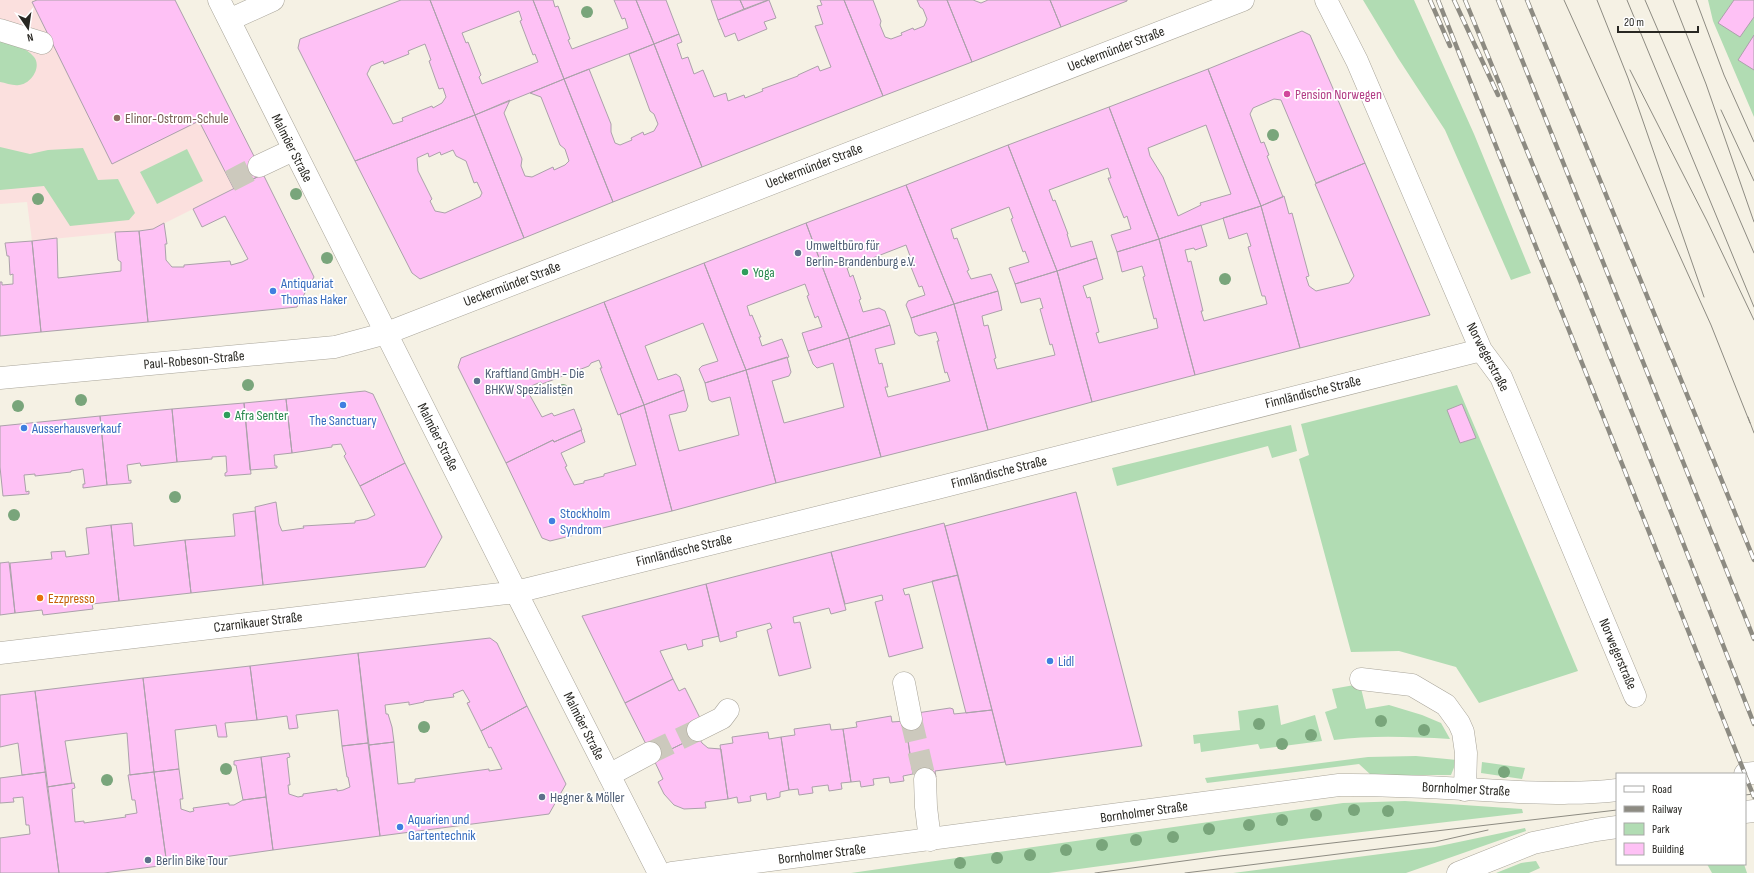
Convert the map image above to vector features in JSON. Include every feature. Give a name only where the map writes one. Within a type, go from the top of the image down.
[{"type":"street","name":"Malmöer Straße","points":[[218,0],[608,775],[659,873]]},
{"type":"street","points":[[229,20],[273,0]]},
{"type":"street","name":"Ueckermünder Straße","points":[[386,333],[1243,0]]},
{"type":"street","name":"Norwegerstraße","points":[[1326,0],[1357,61],[1481,350],[1500,377],[1635,696]]},
{"type":"street","points":[[0,30],[42,43]]},
{"type":"street","points":[[259,166],[293,150]]},
{"type":"street","name":"Paul-Robeson-Straße","points":[[0,378],[335,348],[386,333]]},
{"type":"street","name":"Finnländische Straße","points":[[516,592],[1069,455],[1481,350]]},
{"type":"street","name":"Czarnikauer Straße","points":[[0,653],[516,592]]},
{"type":"street","points":[[1361,679],[1412,685],[1446,705],[1459,723],[1463,732],[1466,753],[1466,790]]},
{"type":"street","points":[[904,683],[911,719]]},
{"type":"street","points":[[698,730],[722,718],[728,710]]},
{"type":"street","points":[[608,775],[650,753]]},
{"type":"street","points":[[925,779],[926,807],[930,840]]},
{"type":"street","name":"Bornholmer Straße","points":[[672,873],[1339,785],[1372,784],[1466,790],[1592,794],[1616,790]]},
{"type":"street","points":[[1458,873],[1533,843],[1616,827]]},
{"type":"shaded area","name":"Elinor-Ostrom-Schule","points":[[0,0],[175,0],[263,174],[153,229],[32,241],[27,202],[0,204]]},
{"type":"green space","points":[[1363,0],[1414,0],[1474,134],[1531,273],[1511,280],[1445,130],[1398,58]]},
{"type":"green space","points":[[1708,0],[1754,0],[1754,117],[1713,21]]},
{"type":"green space","points":[[0,40],[23,48],[34,57],[37,65],[36,70],[28,82],[12,85],[0,82]]},
{"type":"green space","points":[[0,147],[30,154],[48,150],[83,148],[98,180],[118,179],[135,213],[129,220],[70,226],[44,186],[0,190]]},
{"type":"green space","points":[[187,149],[203,181],[157,204],[140,172]]},
{"type":"green space","points":[[1457,385],[1578,671],[1479,703],[1456,667],[1399,651],[1351,652],[1299,459],[1309,455],[1301,424]]},
{"type":"green space","points":[[1291,425],[1297,451],[1272,458],[1268,446],[1117,486],[1112,468]]},
{"type":"green space","points":[[1360,684],[1366,709],[1389,705],[1422,715],[1441,723],[1450,739],[1378,737],[1334,740],[1325,712],[1337,708],[1332,689]]},
{"type":"green space","points":[[1278,705],[1281,725],[1315,715],[1322,741],[1260,749],[1258,744],[1201,752],[1200,743],[1194,744],[1193,735],[1240,730],[1238,711]]},
{"type":"green space","points":[[1416,756],[1457,760],[1451,775],[1371,775],[1359,764],[1207,783],[1205,778],[1368,757]]},
{"type":"green space","points":[[1482,762],[1525,768],[1522,779],[1481,773]]},
{"type":"green space","points":[[1405,801],[1522,809],[1523,813],[1302,839],[1049,873],[851,873],[1343,803]]},
{"type":"green space","points":[[1525,828],[1526,831],[1406,873],[1233,873],[1435,847]]},
{"type":"green space","points":[[1536,861],[1540,868],[1529,873],[1496,873],[1521,863]]},
{"type":"green space","points":[[1708,865],[1744,865],[1747,873],[1712,873]]},
{"type":"building","points":[[37,0],[175,0],[263,174],[234,189],[199,121],[112,164],[32,2]]},
{"type":"building","points":[[401,0],[430,0],[475,115],[355,161],[298,48],[300,39]],"holes":[[[425,44],[431,60],[429,61],[439,89],[443,88],[446,97],[442,103],[433,108],[432,106],[402,118],[403,121],[393,124],[367,74],[371,66],[383,61],[384,64],[409,54],[408,51]]]},
{"type":"building","points":[[430,0],[533,0],[564,79],[475,115]],"holes":[[[519,11],[522,20],[520,21],[533,55],[535,54],[538,62],[482,84],[479,77],[481,75],[468,42],[466,43],[462,33]]]},
{"type":"building","points":[[533,0],[553,0],[555,7],[558,6],[572,49],[628,28],[625,18],[622,19],[614,0],[636,0],[654,44],[564,79]]},
{"type":"building","points":[[636,0],[666,0],[679,34],[654,44]]},
{"type":"building","points":[[711,0],[740,0],[744,9],[718,20]]},
{"type":"building","points":[[740,0],[768,0],[744,9]]},
{"type":"building","points":[[769,0],[776,18],[764,22],[767,29],[738,41],[735,33],[725,37],[718,20]]},
{"type":"building","points":[[820,0],[844,0],[883,96],[702,167],[654,44],[679,34],[682,42],[677,44],[682,59],[688,57],[694,74],[703,70],[714,97],[726,93],[728,101],[744,95],[745,98],[763,91],[762,89],[798,76],[818,66],[820,71],[831,67],[815,26],[823,24],[817,6],[822,5]]},
{"type":"building","points":[[844,0],[873,0],[885,37],[891,39],[902,35],[901,33],[913,28],[914,30],[924,26],[927,19],[917,0],[947,0],[972,62],[883,96]]},
{"type":"building","points":[[947,0],[973,0],[981,3],[988,0],[1050,0],[1061,27],[972,62]]},
{"type":"building","points":[[1050,0],[1127,0],[1127,1],[1061,27]]},
{"type":"building","points":[[1734,0],[1754,0],[1754,17],[1740,37],[1718,23]]},
{"type":"building","points":[[1302,31],[1310,35],[1365,163],[1316,183],[1281,100],[1274,99],[1253,108],[1250,114],[1261,143],[1264,142],[1269,155],[1267,156],[1283,197],[1261,206],[1208,69]]},
{"type":"building","points":[[1754,35],[1754,70],[1738,60]]},
{"type":"building","points":[[654,44],[702,167],[613,202],[564,79],[589,69],[611,124],[611,132],[615,143],[620,145],[632,140],[631,138],[643,132],[644,135],[654,131],[658,124],[654,114],[650,111],[629,54]]},
{"type":"building","points":[[1208,69],[1261,206],[1159,239],[1109,107]],"holes":[[[1206,125],[1231,194],[1200,203],[1201,205],[1178,216],[1163,177],[1150,156],[1148,148]]]},
{"type":"building","points":[[564,79],[613,202],[524,238],[475,115],[510,100],[504,113],[522,159],[521,166],[525,176],[532,177],[553,167],[554,170],[565,165],[569,161],[565,149],[560,145],[541,97],[530,93]]},
{"type":"building","points":[[1109,107],[1159,239],[1117,252],[1111,235],[1131,229],[1127,216],[1124,218],[1108,178],[1111,178],[1108,168],[1049,190],[1053,201],[1055,200],[1068,234],[1071,247],[1092,241],[1097,258],[1057,271],[1008,145]]},
{"type":"building","points":[[475,115],[524,238],[420,279],[412,273],[355,161]],"holes":[[[453,150],[456,156],[466,161],[474,183],[477,182],[482,193],[480,197],[445,213],[435,211],[430,201],[432,199],[418,171],[417,158],[428,153],[429,157],[440,152],[441,155]]]},
{"type":"building","points":[[1008,145],[1057,271],[1015,284],[1009,268],[1029,262],[1025,251],[1023,252],[1011,219],[1013,218],[1009,207],[951,229],[954,239],[957,238],[969,270],[967,271],[971,279],[991,274],[998,291],[954,304],[906,185]]},
{"type":"building","points":[[1365,163],[1430,315],[1300,348],[1261,206],[1284,196],[1289,214],[1292,213],[1309,276],[1306,277],[1309,286],[1316,291],[1349,283],[1354,276],[1315,184]]},
{"type":"building","points":[[263,174],[314,277],[297,307],[148,322],[139,231],[153,229],[164,223],[167,244],[165,244],[166,260],[172,267],[184,267],[184,265],[230,261],[231,265],[242,262],[248,259],[225,216],[202,227],[193,209]]},
{"type":"building","points":[[906,185],[954,304],[911,318],[906,305],[908,301],[925,295],[922,286],[919,287],[907,257],[910,256],[906,245],[847,268],[850,277],[853,275],[861,299],[859,300],[863,312],[879,308],[885,311],[890,325],[849,338],[806,223]]},
{"type":"building","points":[[1261,206],[1300,348],[1195,375],[1159,239],[1201,225],[1207,246],[1195,250],[1194,248],[1185,250],[1188,262],[1191,261],[1204,321],[1267,304],[1265,296],[1262,296],[1248,247],[1251,246],[1247,233],[1229,239],[1223,218]]},
{"type":"building","points":[[806,223],[849,338],[808,351],[802,333],[822,327],[818,316],[815,318],[807,296],[809,295],[805,284],[747,306],[750,316],[752,315],[761,337],[759,337],[762,346],[782,339],[789,357],[746,370],[704,263]]},
{"type":"building","points":[[139,231],[148,322],[41,332],[32,241],[57,238],[58,278],[121,271],[121,262],[118,260],[115,232]]},
{"type":"building","points":[[1159,239],[1195,375],[1092,402],[1057,271],[1097,258],[1103,279],[1083,286],[1087,298],[1090,297],[1099,332],[1096,333],[1099,343],[1158,328],[1156,318],[1154,319],[1143,277],[1145,276],[1142,266],[1122,272],[1117,252]]},
{"type":"building","points":[[32,241],[41,332],[0,336],[0,282],[2,282],[2,285],[13,284],[13,274],[10,275],[9,256],[7,256],[5,243]]},
{"type":"building","points":[[704,263],[746,370],[705,383],[699,369],[702,366],[718,361],[703,323],[645,346],[658,380],[676,374],[680,377],[684,390],[644,405],[604,302]]},
{"type":"building","points":[[1057,271],[1092,402],[988,430],[954,304],[998,291],[1002,310],[982,316],[984,326],[988,325],[996,358],[994,359],[997,369],[1055,355],[1052,344],[1050,345],[1040,309],[1043,308],[1040,298],[1021,303],[1015,284]]},
{"type":"building","points":[[604,302],[644,405],[618,415],[600,368],[602,368],[599,360],[591,363],[589,366],[542,384],[541,382],[531,386],[528,392],[542,417],[552,413],[554,416],[574,409],[582,430],[554,442],[553,440],[506,463],[458,367],[461,358]]},
{"type":"building","points":[[954,304],[988,430],[881,457],[849,338],[890,325],[895,344],[875,349],[879,364],[882,363],[888,387],[885,387],[888,397],[950,381],[947,372],[945,373],[936,332],[919,336],[915,333],[911,318]]},
{"type":"building","points":[[849,338],[881,457],[776,483],[746,370],[787,357],[791,372],[789,376],[772,381],[784,423],[844,407],[833,363],[817,368],[813,364],[808,351]]},
{"type":"building","points":[[746,370],[776,483],[672,511],[644,405],[684,390],[688,406],[686,411],[669,415],[679,451],[739,435],[730,397],[712,402],[709,400],[705,383]]},
{"type":"building","points":[[365,391],[373,394],[405,463],[360,486],[344,456],[346,454],[341,444],[332,445],[332,447],[292,453],[286,399]]},
{"type":"building","points":[[286,399],[292,453],[274,455],[275,466],[277,466],[277,468],[250,470],[244,403]]},
{"type":"building","points":[[244,403],[251,474],[225,476],[225,473],[227,472],[226,456],[212,457],[212,459],[177,462],[172,409]]},
{"type":"building","points":[[1462,404],[1476,438],[1460,443],[1447,410]]},
{"type":"building","points":[[644,405],[672,511],[550,541],[542,538],[506,463],[553,440],[554,442],[581,430],[585,442],[561,453],[567,466],[565,467],[574,485],[604,476],[604,474],[636,465],[620,414]]},
{"type":"building","points":[[172,409],[177,462],[141,466],[140,463],[127,465],[129,481],[131,480],[131,483],[107,485],[100,416]]},
{"type":"building","points":[[100,416],[107,485],[83,488],[83,484],[85,484],[83,469],[71,472],[35,476],[35,474],[24,475],[26,492],[29,491],[29,494],[3,496],[0,467],[0,426]]},
{"type":"building","points":[[405,463],[442,537],[425,567],[263,585],[255,507],[276,502],[279,524],[282,531],[304,528],[303,526],[355,523],[355,521],[367,519],[375,515],[360,486]]},
{"type":"building","points":[[1076,492],[1142,746],[1006,765],[945,526]]},
{"type":"building","points":[[255,511],[263,585],[191,593],[185,540],[235,536],[233,514]]},
{"type":"building","points":[[132,523],[134,546],[185,540],[191,593],[119,601],[111,525]]},
{"type":"building","points":[[944,523],[958,575],[903,589],[905,595],[909,594],[923,648],[889,657],[875,602],[883,600],[882,595],[845,604],[831,552]]},
{"type":"building","points":[[111,525],[119,601],[92,604],[93,609],[43,615],[42,610],[15,613],[10,563],[52,559],[51,552],[65,551],[66,557],[89,554],[86,528]]},
{"type":"building","points":[[831,552],[846,610],[831,614],[829,608],[793,617],[794,623],[800,622],[811,668],[779,676],[767,630],[772,628],[770,623],[736,632],[737,637],[720,642],[706,584]]},
{"type":"building","points":[[9,562],[15,613],[0,615],[0,563]]},
{"type":"building","points":[[958,575],[992,710],[966,713],[932,581]]},
{"type":"building","points":[[706,584],[719,636],[702,640],[703,646],[688,650],[686,644],[660,651],[673,679],[625,703],[582,616]]},
{"type":"building","points":[[490,638],[497,643],[527,706],[481,731],[467,703],[470,702],[463,690],[453,694],[454,697],[424,701],[409,705],[409,702],[385,705],[386,714],[388,714],[392,727],[394,742],[369,745],[358,653]]},
{"type":"building","points":[[358,653],[368,743],[342,746],[338,710],[296,715],[298,728],[289,729],[287,716],[257,720],[250,666]]},
{"type":"building","points":[[250,666],[257,720],[225,723],[227,737],[218,737],[216,725],[175,730],[179,769],[154,772],[143,678]]},
{"type":"building","points":[[143,678],[154,772],[130,775],[127,733],[65,741],[72,783],[47,787],[35,691]]},
{"type":"building","points":[[673,679],[679,691],[685,688],[701,720],[698,736],[653,758],[625,703]]},
{"type":"building","points":[[35,691],[46,772],[22,775],[18,743],[0,747],[0,695]]},
{"type":"building","points":[[527,706],[566,784],[549,814],[380,836],[369,745],[394,742],[398,784],[415,782],[415,779],[489,769],[489,771],[502,769],[491,747],[489,748],[481,731]]},
{"type":"building","points":[[950,708],[953,709],[954,714],[992,710],[1005,762],[935,771],[936,777],[922,779],[921,772],[913,774],[905,721],[917,713]]},
{"type":"building","points":[[891,716],[892,722],[905,721],[913,774],[903,776],[904,781],[890,783],[889,777],[873,779],[874,785],[861,787],[860,781],[851,782],[843,729],[857,727],[856,722]]},
{"type":"building","points":[[830,724],[831,730],[843,729],[851,782],[841,783],[842,789],[829,791],[828,785],[812,787],[813,793],[799,795],[798,789],[789,790],[781,737],[795,735],[794,729]]},
{"type":"building","points":[[768,732],[769,739],[781,737],[789,790],[780,792],[780,797],[767,800],[766,793],[750,796],[751,801],[738,803],[737,797],[728,799],[720,745],[733,743],[732,737]]},
{"type":"building","points":[[698,736],[702,743],[708,748],[721,749],[728,799],[705,802],[706,808],[684,809],[674,805],[664,794],[658,782],[663,779],[653,758]]},
{"type":"building","points":[[368,743],[380,836],[273,850],[261,757],[289,753],[290,757],[287,758],[290,785],[288,785],[289,794],[298,797],[303,796],[303,794],[337,789],[337,791],[350,787],[342,746]]},
{"type":"building","points":[[261,757],[266,797],[243,800],[234,761]]},
{"type":"building","points":[[179,769],[183,799],[180,799],[181,809],[190,812],[194,811],[193,808],[229,803],[229,805],[234,805],[243,800],[266,797],[273,850],[167,865],[154,772]]},
{"type":"building","points":[[46,772],[59,873],[0,873],[0,838],[30,834],[29,825],[26,825],[23,797],[13,798],[14,802],[0,803],[0,778]]},
{"type":"building","points":[[154,772],[167,865],[104,873],[59,873],[47,787],[74,783],[75,788],[72,789],[75,822],[84,821],[84,823],[126,817],[125,815],[137,813],[135,800],[132,800],[128,775]]},
{"type":"tunnel","points":[[230,181],[259,166]]},
{"type":"tunnel","points":[[911,719],[925,779]]},
{"type":"tunnel","points":[[650,753],[698,730]]},
{"type":"tram line","points":[[1564,0],[1711,325],[1750,423]]},
{"type":"tram line","points":[[1597,0],[1628,78],[1704,297]]},
{"type":"tram line","points":[[1627,0],[1754,307]]},
{"type":"tram line","points":[[1645,0],[1754,253]]},
{"type":"tram line","points":[[1673,0],[1706,84],[1754,222]]},
{"type":"tram line","points":[[1696,0],[1724,75],[1754,142]]},
{"type":"tram line","points":[[1630,70],[1707,221],[1754,320]]},
{"type":"tram line","points":[[1721,110],[1754,181]]},
{"type":"tram line","points":[[1748,417],[1754,433]]},
{"type":"tram line","points":[[1746,795],[1754,794]]},
{"type":"tram line","points":[[1095,873],[1220,856],[1616,810]]},
{"type":"tram line","points":[[1185,873],[1435,842],[1488,830]]},
{"type":"railway","points":[[1430,0],[1450,46]]},
{"type":"railway","points":[[1438,0],[1745,773]]},
{"type":"railway","points":[[1454,0],[1498,95]]},
{"type":"railway","points":[[1465,0],[1582,285],[1754,724]]},
{"type":"railway","points":[[1498,0],[1754,639]]},
{"type":"railway","points":[[1527,0],[1754,560]]},
{"type":"railway","points":[[1746,777],[1754,797]]},
{"type":"place","name":"Pension Norwegen","points":[[1287,94]]},
{"type":"place","name":"Elinor-Ostrom-Schule","points":[[117,118]]},
{"type":"place","name":"Umweltbüro für Berlin-Brandenburg e.V.","points":[[798,253]]},
{"type":"place","name":"Yoga","points":[[745,272]]},
{"type":"place","name":"Antiquariat Thomas Haker","points":[[273,291]]},
{"type":"place","name":"Kraftland GmbH - Die BHKW Spezialisten","points":[[477,381]]},
{"type":"place","name":"The Sanctuary","points":[[343,405]]},
{"type":"place","name":"Afra Senter","points":[[227,415]]},
{"type":"place","name":"Ausserhausverkauf","points":[[24,428]]},
{"type":"place","name":"Stockholm Syndrom","points":[[552,521]]},
{"type":"place","name":"Ezzpresso","points":[[40,598]]},
{"type":"place","name":"Lidl","points":[[1050,661]]},
{"type":"place","name":"Hegner & Möller","points":[[542,797]]},
{"type":"place","name":"Aquarien und Gartentechnik","points":[[400,827]]},
{"type":"place","name":"Berlin Bike Tour","points":[[148,860]]}]
